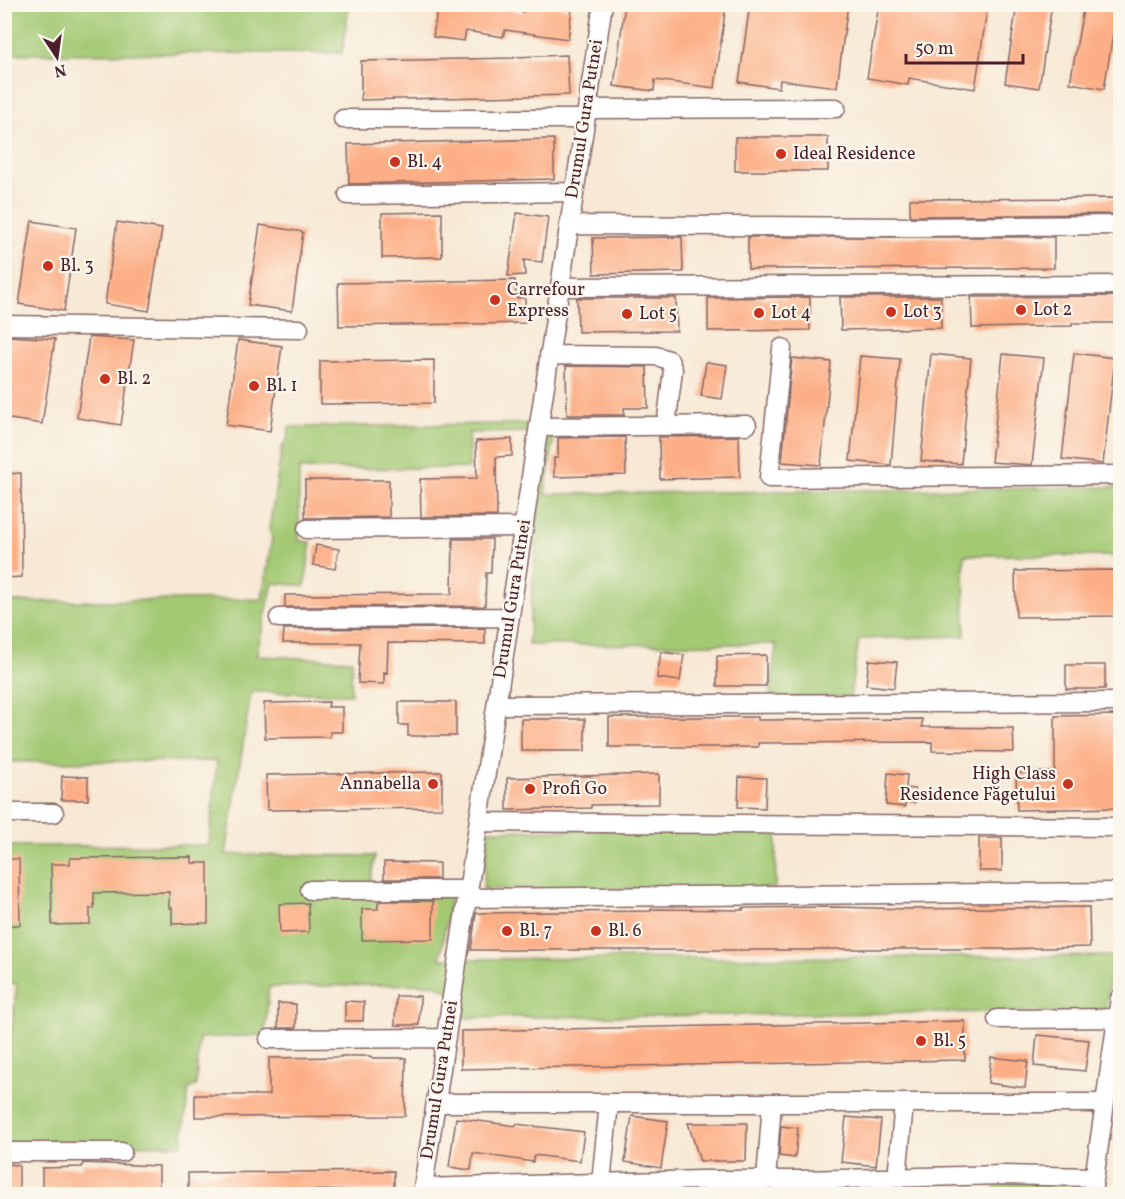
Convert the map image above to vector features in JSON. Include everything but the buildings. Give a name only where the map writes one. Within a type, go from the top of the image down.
[{"type":"street","name":"Drumul Gura Putnei","points":[[423,1191],[603,4]]},
{"type":"street","points":[[343,119],[836,108]]},
{"type":"street","points":[[348,195],[574,192]]},
{"type":"street","points":[[569,225],[910,227],[1120,225]]},
{"type":"street","points":[[560,286],[1120,285]]},
{"type":"street","points":[[4,325],[298,329]]},
{"type":"street","points":[[782,348],[769,478],[1120,475]]},
{"type":"street","points":[[549,356],[656,356],[669,360],[673,370],[666,426]]},
{"type":"street","points":[[539,427],[747,425]]},
{"type":"street","points":[[307,529],[524,527]]},
{"type":"street","points":[[279,618],[510,617]]},
{"type":"street","points":[[497,705],[1120,702]]},
{"type":"street","points":[[4,813],[54,813]]},
{"type":"street","points":[[479,822],[1120,827]]},
{"type":"street","points":[[310,891],[468,894],[1120,892]]},
{"type":"street","points":[[423,1191],[601,1183],[1003,1175],[1093,1186],[1120,998]]},
{"type":"street","points":[[997,1019],[1117,1018]]},
{"type":"street","points":[[269,1038],[446,1038]]},
{"type":"street","points":[[436,1103],[1104,1103]]},
{"type":"street","points":[[601,1183],[609,1103]]},
{"type":"street","points":[[766,1180],[772,1103]]},
{"type":"street","points":[[897,1178],[904,1103]]},
{"type":"street","points":[[4,1152],[122,1152]]},
{"type":"green space","points":[[4,5],[349,5],[342,53],[5,54]]},
{"type":"green space","points":[[556,423],[545,494],[1120,487],[1120,556],[964,555],[965,636],[859,639],[850,697],[770,697],[776,644],[528,645],[545,432],[469,433],[469,468],[299,469],[299,541],[311,542],[305,586],[273,583],[256,656],[352,660],[351,694],[251,692],[226,854],[375,856],[368,893],[451,894],[440,959],[1113,956],[1105,1011],[454,1018],[459,998],[435,984],[269,987],[265,1035],[199,1038],[196,1086],[189,1088],[182,1145],[5,1144],[4,1095],[17,984],[5,983],[5,846],[209,845],[217,761],[5,762],[5,602],[262,599],[272,538],[269,529],[282,448],[288,437],[289,427]]},
{"type":"green space","points":[[489,830],[777,831],[775,888],[483,889]]},
{"type":"green space","points":[[1080,1181],[1078,1194],[993,1194],[995,1184]]},
{"type":"green space","points":[[729,1189],[774,1189],[773,1194],[728,1194]]},
{"type":"place","name":"Ideal Residence","points":[[781,154]]},
{"type":"place","name":"Bl. 4","points":[[395,162]]},
{"type":"place","name":"Bl. 3","points":[[48,266]]},
{"type":"place","name":"Carrefour Express","points":[[495,300]]},
{"type":"place","name":"Lot 2","points":[[1021,310]]},
{"type":"place","name":"Lot 3","points":[[891,312]]},
{"type":"place","name":"Lot 4","points":[[759,313]]},
{"type":"place","name":"Lot 5","points":[[627,314]]},
{"type":"place","name":"Bl. 2","points":[[105,379]]},
{"type":"place","name":"Bl. 1","points":[[254,386]]},
{"type":"place","name":"Annabella","points":[[433,784]]},
{"type":"place","name":"High Class Residence Făgetului","points":[[1068,784]]},
{"type":"place","name":"Profi Go","points":[[530,789]]},
{"type":"place","name":"Bl. 7","points":[[507,931]]},
{"type":"place","name":"Bl. 6","points":[[596,931]]},
{"type":"place","name":"Bl. 5","points":[[921,1041]]}]
